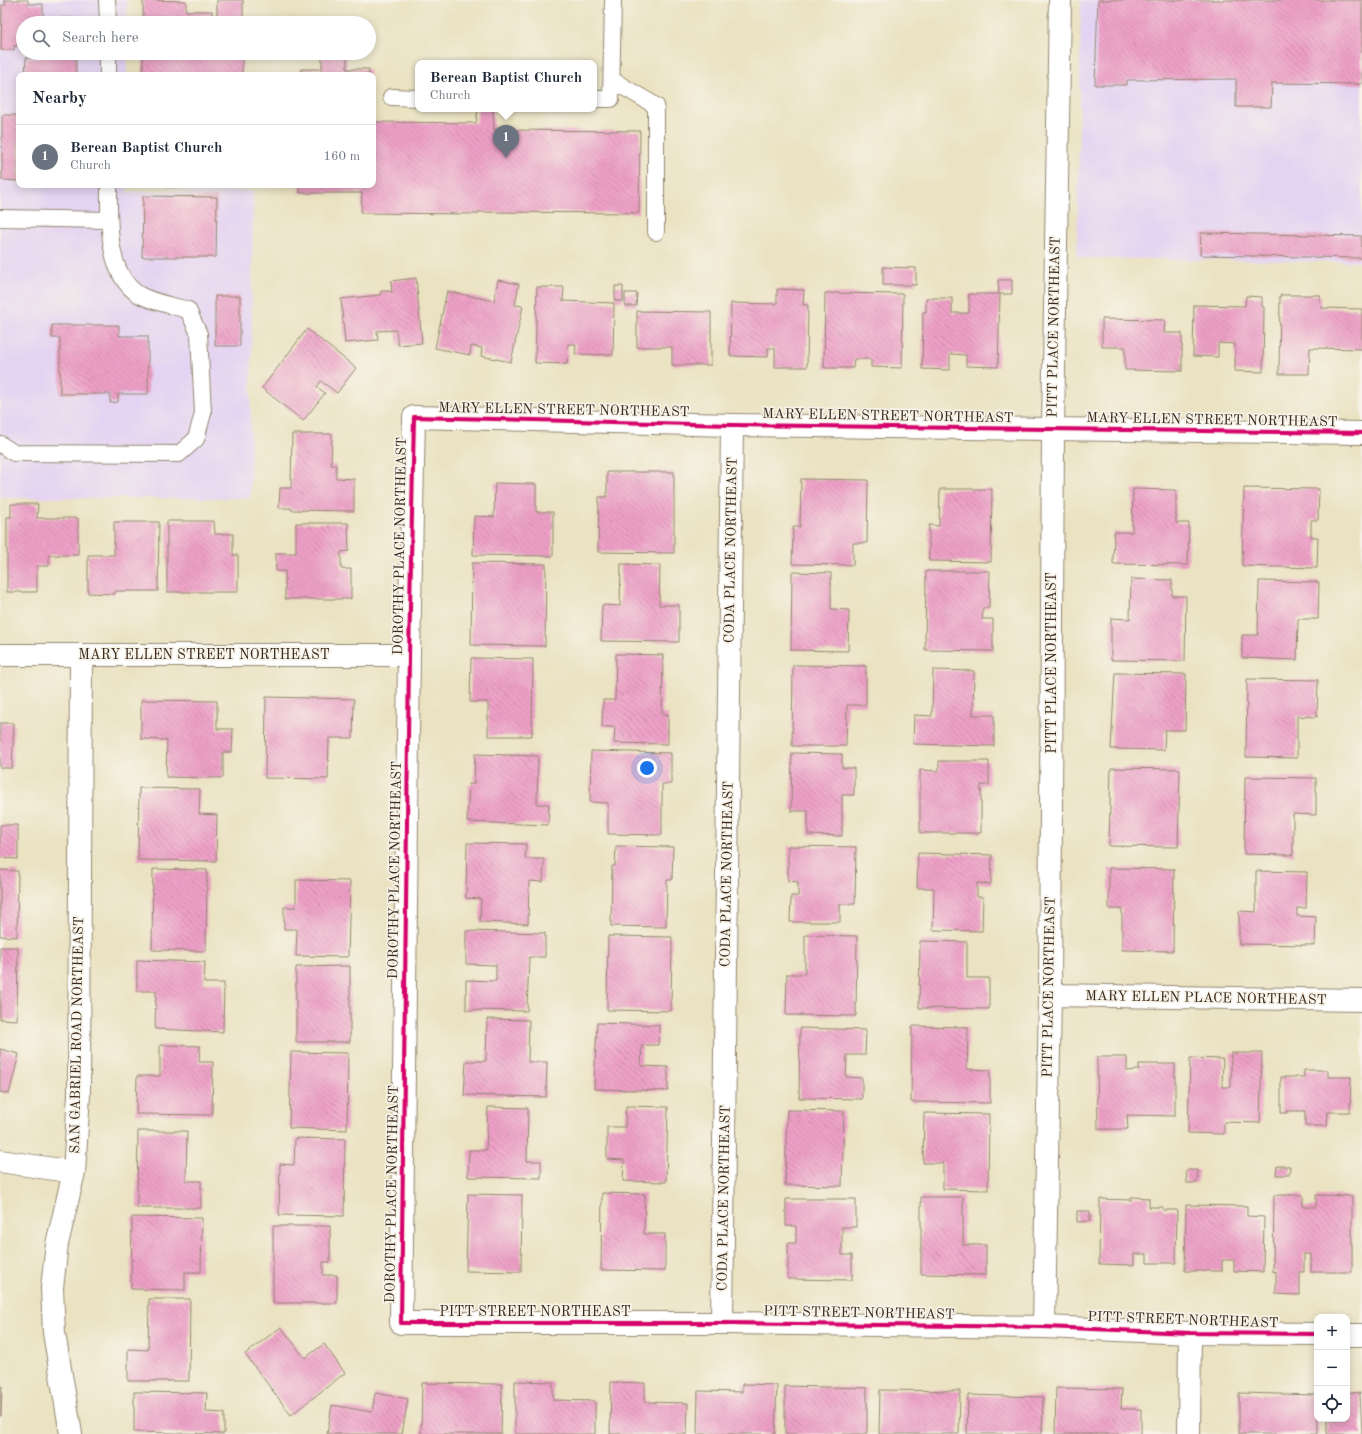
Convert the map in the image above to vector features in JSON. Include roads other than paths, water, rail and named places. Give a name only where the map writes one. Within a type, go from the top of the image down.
[{"type":"street","name":"PITT PLACE NORTHEAST","points":[[1044,1327],[1050,995],[1053,429],[1060,0]]},
{"type":"street","name":"MARY ELLEN STREET NORTHEAST","points":[[414,418],[732,425],[1362,433]]},
{"type":"street","name":"DOROTHY PLACE NORTHEAST","points":[[401,1323],[409,655],[414,418]]},
{"type":"street","name":"CODA PLACE NORTHEAST","points":[[722,1323],[732,425]]},
{"type":"street","name":"MARY ELLEN STREET NORTHEAST","points":[[0,655],[409,655]]},
{"type":"street","name":"SAN GABRIEL ROAD NORTHEAST","points":[[71,1434],[54,1333],[52,1288],[58,1244],[74,1172],[79,1095],[81,656]]},
{"type":"street","name":"MARY ELLEN PLACE NORTHEAST","points":[[1050,995],[1362,1000]]},
{"type":"street","points":[[0,1161],[74,1172]]},
{"type":"street","name":"PITT STREET NORTHEAST","points":[[401,1323],[722,1323],[1044,1327],[1190,1333],[1314,1334]]},
{"type":"street","points":[[1189,1434],[1190,1333]]},
{"type":"street","points":[[1350,1335],[1362,1335]]},
{"type":"lane","points":[[107,0],[108,16]]},
{"type":"lane","points":[[597,99],[611,99],[613,0]]},
{"type":"lane","points":[[108,60],[108,72]]},
{"type":"lane","points":[[612,80],[656,106],[656,232]]},
{"type":"lane","points":[[391,97],[415,98]]},
{"type":"lane","points":[[0,444],[14,453],[179,454],[196,439],[203,413],[199,334],[188,310],[138,294],[121,277],[112,251],[109,220],[109,188]]},
{"type":"lane","points":[[0,218],[109,220]]},
{"type":"place","name":"Berean Baptist Church","points":[[506,158]]}]
